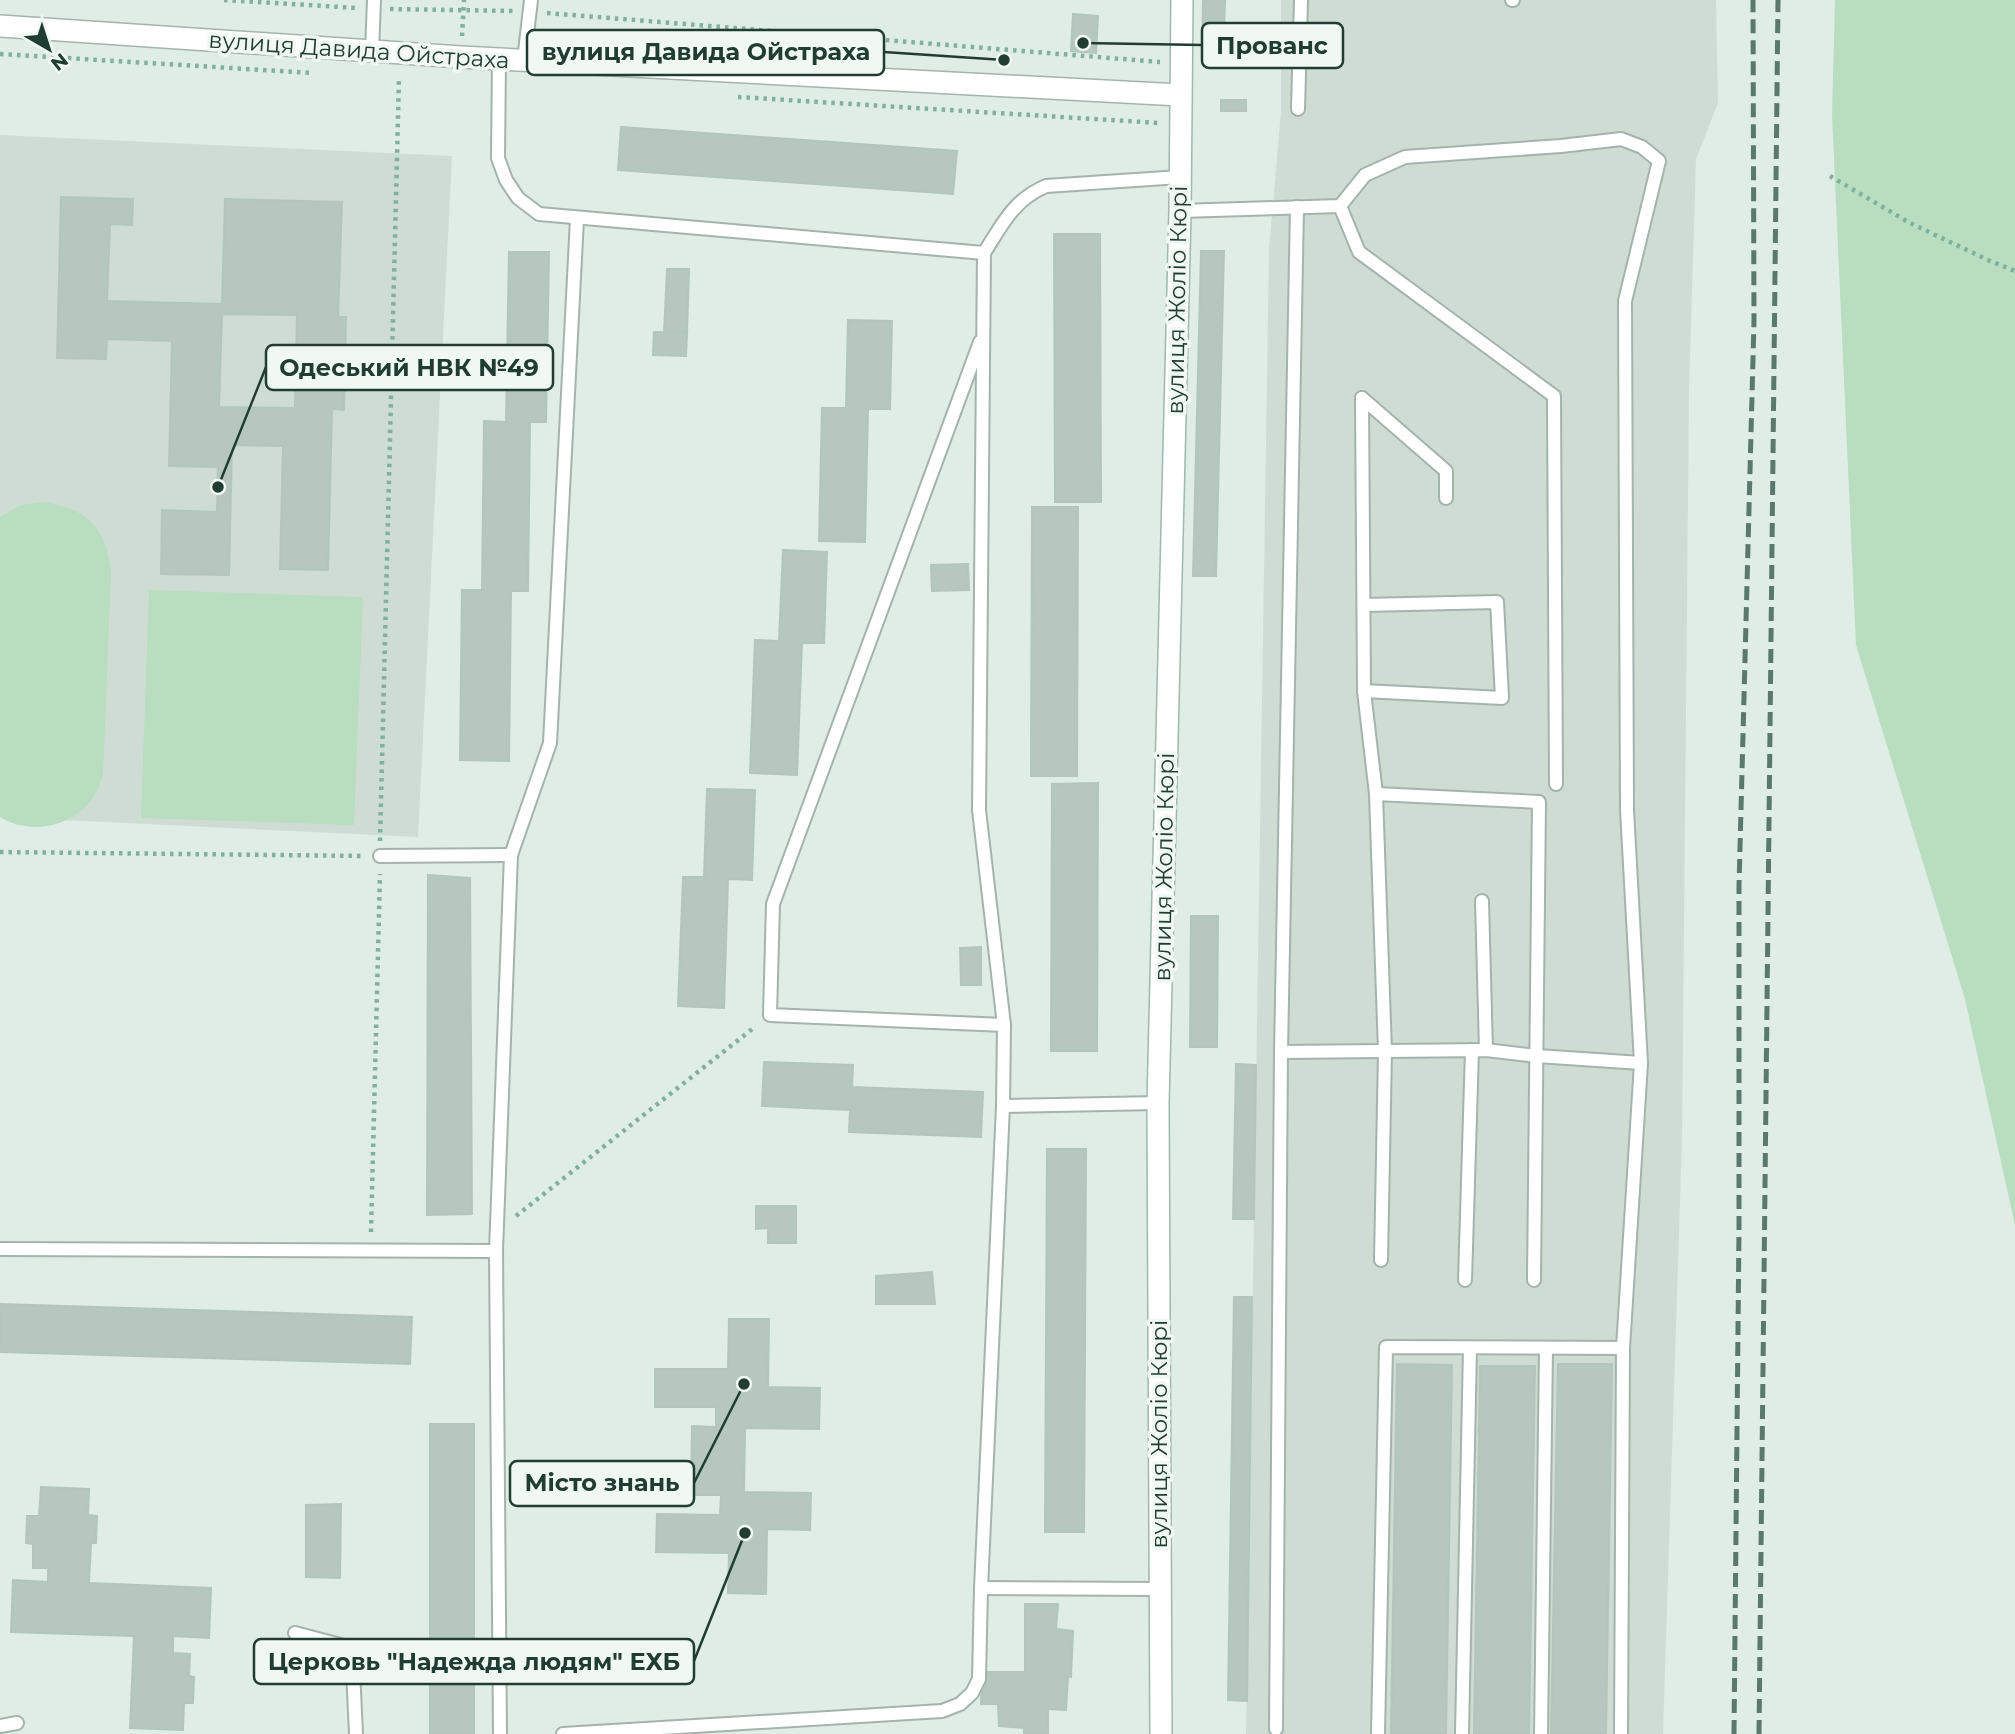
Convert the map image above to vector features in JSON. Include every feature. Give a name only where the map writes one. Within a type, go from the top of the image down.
[{"type":"street","name":"вулиця Жоліо Кюрі","points":[[1161,1734],[1158,1103],[1180,211],[1182,0]]},
{"type":"street","name":"вулиця Давида Ойстраха","points":[[0,26],[372,52],[1180,95]]},
{"type":"lane","points":[[1298,109],[1301,0]]},
{"type":"lane","points":[[372,52],[374,4]]},
{"type":"lane","points":[[524,60],[530,6]]},
{"type":"lane","points":[[499,59],[498,158],[506,180],[518,198],[539,214],[984,253]]},
{"type":"lane","points":[[1340,206],[1364,175],[1405,157],[1621,139],[1642,147],[1659,161],[1625,301],[1627,810],[1641,1063],[1623,1348],[1621,1734]]},
{"type":"lane","points":[[564,1734],[942,1711],[960,1704],[972,1693],[979,1679],[1003,1106],[1003,1025],[979,810],[984,253],[1010,211],[1032,192],[1046,186],[1180,177]]},
{"type":"lane","points":[[1180,211],[1340,206]]},
{"type":"lane","points":[[1340,206],[1359,252],[1554,397],[1556,784]]},
{"type":"lane","points":[[1276,1729],[1281,1052],[1297,207]]},
{"type":"lane","points":[[500,1734],[496,1251],[511,855],[550,743],[577,219]]},
{"type":"lane","points":[[984,331],[773,904],[770,1015],[1003,1025]]},
{"type":"lane","points":[[1381,1260],[1385,1051],[1376,794],[1364,691],[1362,398],[1446,471],[1447,498]]},
{"type":"lane","points":[[1364,605],[1497,601],[1502,698],[1364,691]]},
{"type":"lane","points":[[1376,794],[1539,802],[1535,1280]]},
{"type":"lane","points":[[380,856],[511,855]]},
{"type":"lane","points":[[1482,901],[1486,1050]]},
{"type":"lane","points":[[1465,1280],[1472,1050]]},
{"type":"lane","points":[[1281,1052],[1486,1050],[1641,1063]]},
{"type":"lane","points":[[1003,1106],[1158,1103]]},
{"type":"lane","points":[[0,1249],[496,1251]]},
{"type":"lane","points":[[1378,1734],[1386,1348],[1623,1348]]},
{"type":"lane","points":[[1462,1734],[1470,1348]]},
{"type":"lane","points":[[1541,1734],[1546,1348]]},
{"type":"lane","points":[[981,1588],[1159,1589]]},
{"type":"lane","points":[[295,1633],[352,1648],[356,1734]]},
{"type":"lane","points":[[0,1726],[17,1723]]},
{"type":"path","points":[[223,0],[374,4],[463,10],[530,6],[1181,64]]},
{"type":"path","points":[[461,57],[464,0]]},
{"type":"path","points":[[370,1251],[399,77]]},
{"type":"path","points":[[1830,176],[1908,222],[2015,271]]},
{"type":"path","points":[[0,852],[380,856]]},
{"type":"path","points":[[497,1231],[770,1015]]},
{"type":"shaded area","points":[[1281,0],[1716,0],[1718,103],[1696,159],[1689,390],[1682,1138],[1663,1734],[1246,1734],[1269,250],[1281,112]]},
{"type":"shaded area","points":[[0,135],[452,156],[418,837],[0,817]]},
{"type":"green space","points":[[1835,0],[2015,0],[2015,1225],[1965,999],[1856,645],[1832,115]]},
{"type":"green space","points":[[43,502],[72,510],[92,523],[105,543],[111,573],[103,776],[94,796],[76,815],[64,821],[38,827],[12,823],[0,817],[0,517],[21,505]]},
{"type":"green space","points":[[149,590],[363,597],[354,825],[141,818]]},
{"type":"building","points":[[1203,0],[1225,0],[1223,64],[1202,63]]},
{"type":"building","points":[[1073,14],[1098,16],[1096,53],[1071,51]]},
{"type":"building","points":[[1221,100],[1246,100],[1246,111],[1221,111]]},
{"type":"building","points":[[621,127],[957,151],[953,194],[618,170]]},
{"type":"building","points":[[61,197],[133,199],[132,225],[110,224],[107,301],[222,304],[225,199],[342,202],[338,317],[346,317],[344,410],[332,409],[328,570],[280,569],[283,446],[232,445],[229,575],[161,574],[162,510],[217,512],[218,467],[169,466],[172,341],[107,339],[106,359],[57,358]],"holes":[[[222,314],[297,315],[295,408],[219,407]]]},
{"type":"building","points":[[1054,234],[1100,234],[1101,502],[1055,502]]},
{"type":"building","points":[[1201,251],[1224,251],[1216,576],[1193,576]]},
{"type":"building","points":[[509,252],[549,252],[546,422],[530,422],[528,591],[511,591],[509,761],[460,760],[462,590],[482,590],[484,421],[506,422]]},
{"type":"building","points":[[667,269],[689,269],[687,333],[664,333]]},
{"type":"building","points":[[848,320],[892,321],[890,409],[868,409],[865,542],[819,541],[822,408],[846,408]]},
{"type":"building","points":[[654,332],[687,333],[686,356],[653,355]]},
{"type":"building","points":[[1032,507],[1078,507],[1077,776],[1031,776]]},
{"type":"building","points":[[783,550],[827,552],[824,643],[802,643],[797,775],[750,773],[755,640],[779,641]]},
{"type":"building","points":[[968,564],[969,590],[932,591],[931,565]]},
{"type":"building","points":[[1098,783],[1097,1051],[1051,1051],[1052,784]]},
{"type":"building","points":[[707,789],[755,790],[752,880],[728,879],[724,1008],[678,1006],[683,877],[704,877]]},
{"type":"building","points":[[428,875],[470,878],[472,1214],[427,1215]]},
{"type":"building","points":[[1191,916],[1218,916],[1217,1047],[1190,1047]]},
{"type":"building","points":[[981,947],[981,985],[961,985],[960,948]]},
{"type":"building","points":[[764,1062],[853,1065],[852,1087],[983,1092],[981,1137],[849,1132],[850,1110],[762,1106]]},
{"type":"building","points":[[1236,1064],[1256,1065],[1254,1219],[1233,1219]]},
{"type":"building","points":[[1047,1149],[1086,1149],[1084,1532],[1045,1532]]},
{"type":"building","points":[[756,1206],[796,1206],[796,1243],[768,1243],[768,1228],[756,1229]]},
{"type":"building","points":[[932,1272],[935,1304],[876,1304],[876,1276]]},
{"type":"building","points":[[1234,1297],[1252,1297],[1247,1701],[1228,1700]]},
{"type":"building","points":[[0,1304],[412,1317],[410,1364],[0,1352]]},
{"type":"building","points":[[729,1319],[769,1319],[768,1387],[820,1388],[819,1429],[745,1428],[744,1492],[811,1493],[810,1530],[767,1529],[766,1594],[728,1593],[729,1553],[656,1552],[657,1514],[720,1515],[721,1495],[691,1495],[692,1426],[716,1427],[716,1407],[655,1407],[655,1369],[728,1369]]},
{"type":"building","points":[[1397,1364],[1452,1365],[1446,1734],[1391,1734]]},
{"type":"building","points":[[1558,1364],[1612,1364],[1606,1734],[1551,1734]]},
{"type":"building","points":[[1480,1366],[1535,1366],[1529,1734],[1474,1734]]},
{"type":"building","points":[[430,1424],[474,1424],[474,1734],[430,1734]]},
{"type":"building","points":[[41,1487],[89,1489],[88,1515],[97,1516],[96,1543],[91,1543],[89,1583],[211,1588],[209,1638],[173,1636],[173,1653],[190,1654],[189,1676],[194,1677],[193,1703],[184,1703],[183,1730],[130,1728],[134,1636],[11,1632],[13,1580],[48,1582],[48,1568],[33,1568],[33,1544],[26,1543],[27,1516],[39,1516]]},
{"type":"building","points":[[341,1504],[340,1578],[306,1577],[306,1505]]},
{"type":"building","points":[[1025,1604],[1058,1604],[1056,1629],[1073,1631],[1066,1710],[1048,1709],[1048,1734],[1024,1734],[1024,1728],[999,1726],[998,1704],[981,1704],[982,1672],[1025,1672]]},
{"type":"railway","points":[[1734,1734],[1739,885],[1754,321],[1753,0]]},
{"type":"railway","points":[[1759,1734],[1778,0]]},
{"type":"place","name":"Прованс","points":[[1083,43]]},
{"type":"place","name":"вулиця Давида Ойстраха","points":[[1004,60]]},
{"type":"place","name":"Одеський НВК №49","points":[[218,487]]},
{"type":"place","name":"Місто знань","points":[[744,1384]]},
{"type":"place","name":"Церковь \"Надежда людям\" ЕХБ","points":[[745,1533]]}]
